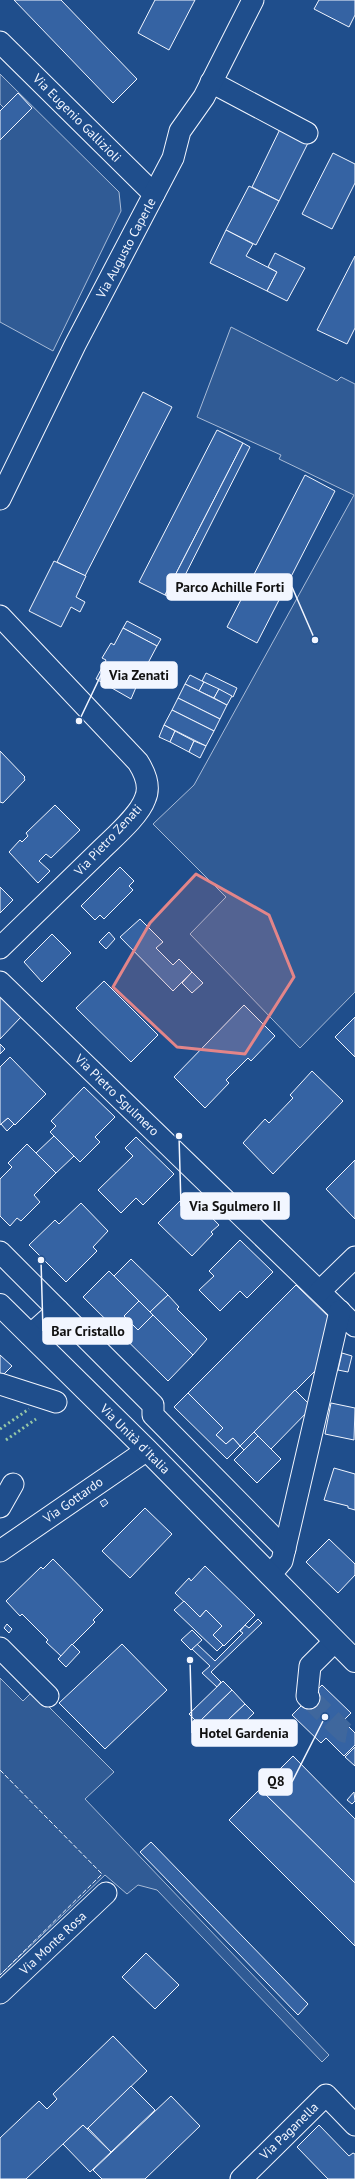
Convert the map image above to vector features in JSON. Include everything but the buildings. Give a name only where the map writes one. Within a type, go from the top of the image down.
[{"type":"main road","name":"Via Unità d'Italia","points":[[0,1305],[147,1450],[355,1661]]},
{"type":"street","name":"Via Augusto Caperle","points":[[0,499],[75,345],[173,158],[180,131],[204,97],[253,0]]},
{"type":"street","name":"Via Eugenio Gallizioli","points":[[0,42],[154,194]]},
{"type":"street","points":[[211,82],[307,133]]},
{"type":"street","name":"Via Pietro Zenati","points":[[0,616],[138,762],[146,776],[147,789],[146,799],[118,833],[0,948]]},
{"type":"street","name":"Via Pietro Sgulmero","points":[[0,982],[355,1326]]},
{"type":"street","points":[[0,1252],[153,1405],[153,1415],[285,1549]]},
{"type":"street","points":[[320,1291],[355,1257]]},
{"type":"street","points":[[30,1335],[58,1310]]},
{"type":"street","points":[[270,1575],[282,1561],[340,1311]]},
{"type":"street","points":[[0,1384],[52,1406],[77,1382]]},
{"type":"street","name":"Via Gottardo","points":[[0,1551],[147,1450]]},
{"type":"street","points":[[0,1507],[13,1484]]},
{"type":"street","points":[[309,1698],[307,1696],[310,1666],[335,1641]]},
{"type":"street","points":[[0,1648],[48,1696]]},
{"type":"street","name":"Via Monte Rosa","points":[[0,1993],[106,1893]]},
{"type":"street","name":"Via Paganella","points":[[241,2179],[326,2095],[355,2125]]},
{"type":"highlighted area","points":[[196,874],[269,915],[294,977],[245,1054],[177,1047],[113,987],[150,923]]},
{"type":"shaded area","points":[[0,74],[119,192],[121,211],[53,351],[0,322],[0,140],[32,108],[18,93],[4,108],[0,104]]},
{"type":"shaded area","points":[[231,327],[337,381],[341,377],[355,384],[355,992],[300,1048],[190,934],[226,897],[153,824],[194,785],[354,495],[279,459],[281,455],[197,417]]},
{"type":"shaded area","points":[[0,1678],[23,1701],[33,1691],[114,1772],[85,1799],[329,2055],[322,2062],[157,1890],[138,1885],[127,1894],[105,1875],[0,1975]]},
{"type":"tunnel","points":[[309,1698],[344,1732],[355,1734]]},
{"type":"hedge","points":[[0,1429],[29,1409]]},
{"type":"hedge","points":[[6,1440],[36,1419]]},
{"type":"fence","points":[[0,1770],[102,1874],[0,1975]]},
{"type":"place","name":"Parco Achille Forti","points":[[315,640]]},
{"type":"place","name":"Via Zenati","points":[[79,721]]},
{"type":"place","name":"Via Sgulmero II","points":[[179,1136]]},
{"type":"place","name":"Bar Cristallo","points":[[41,1260]]},
{"type":"place","name":"Hotel Gardenia","points":[[190,1660]]},
{"type":"place","name":"Q8","points":[[325,1717]]}]
